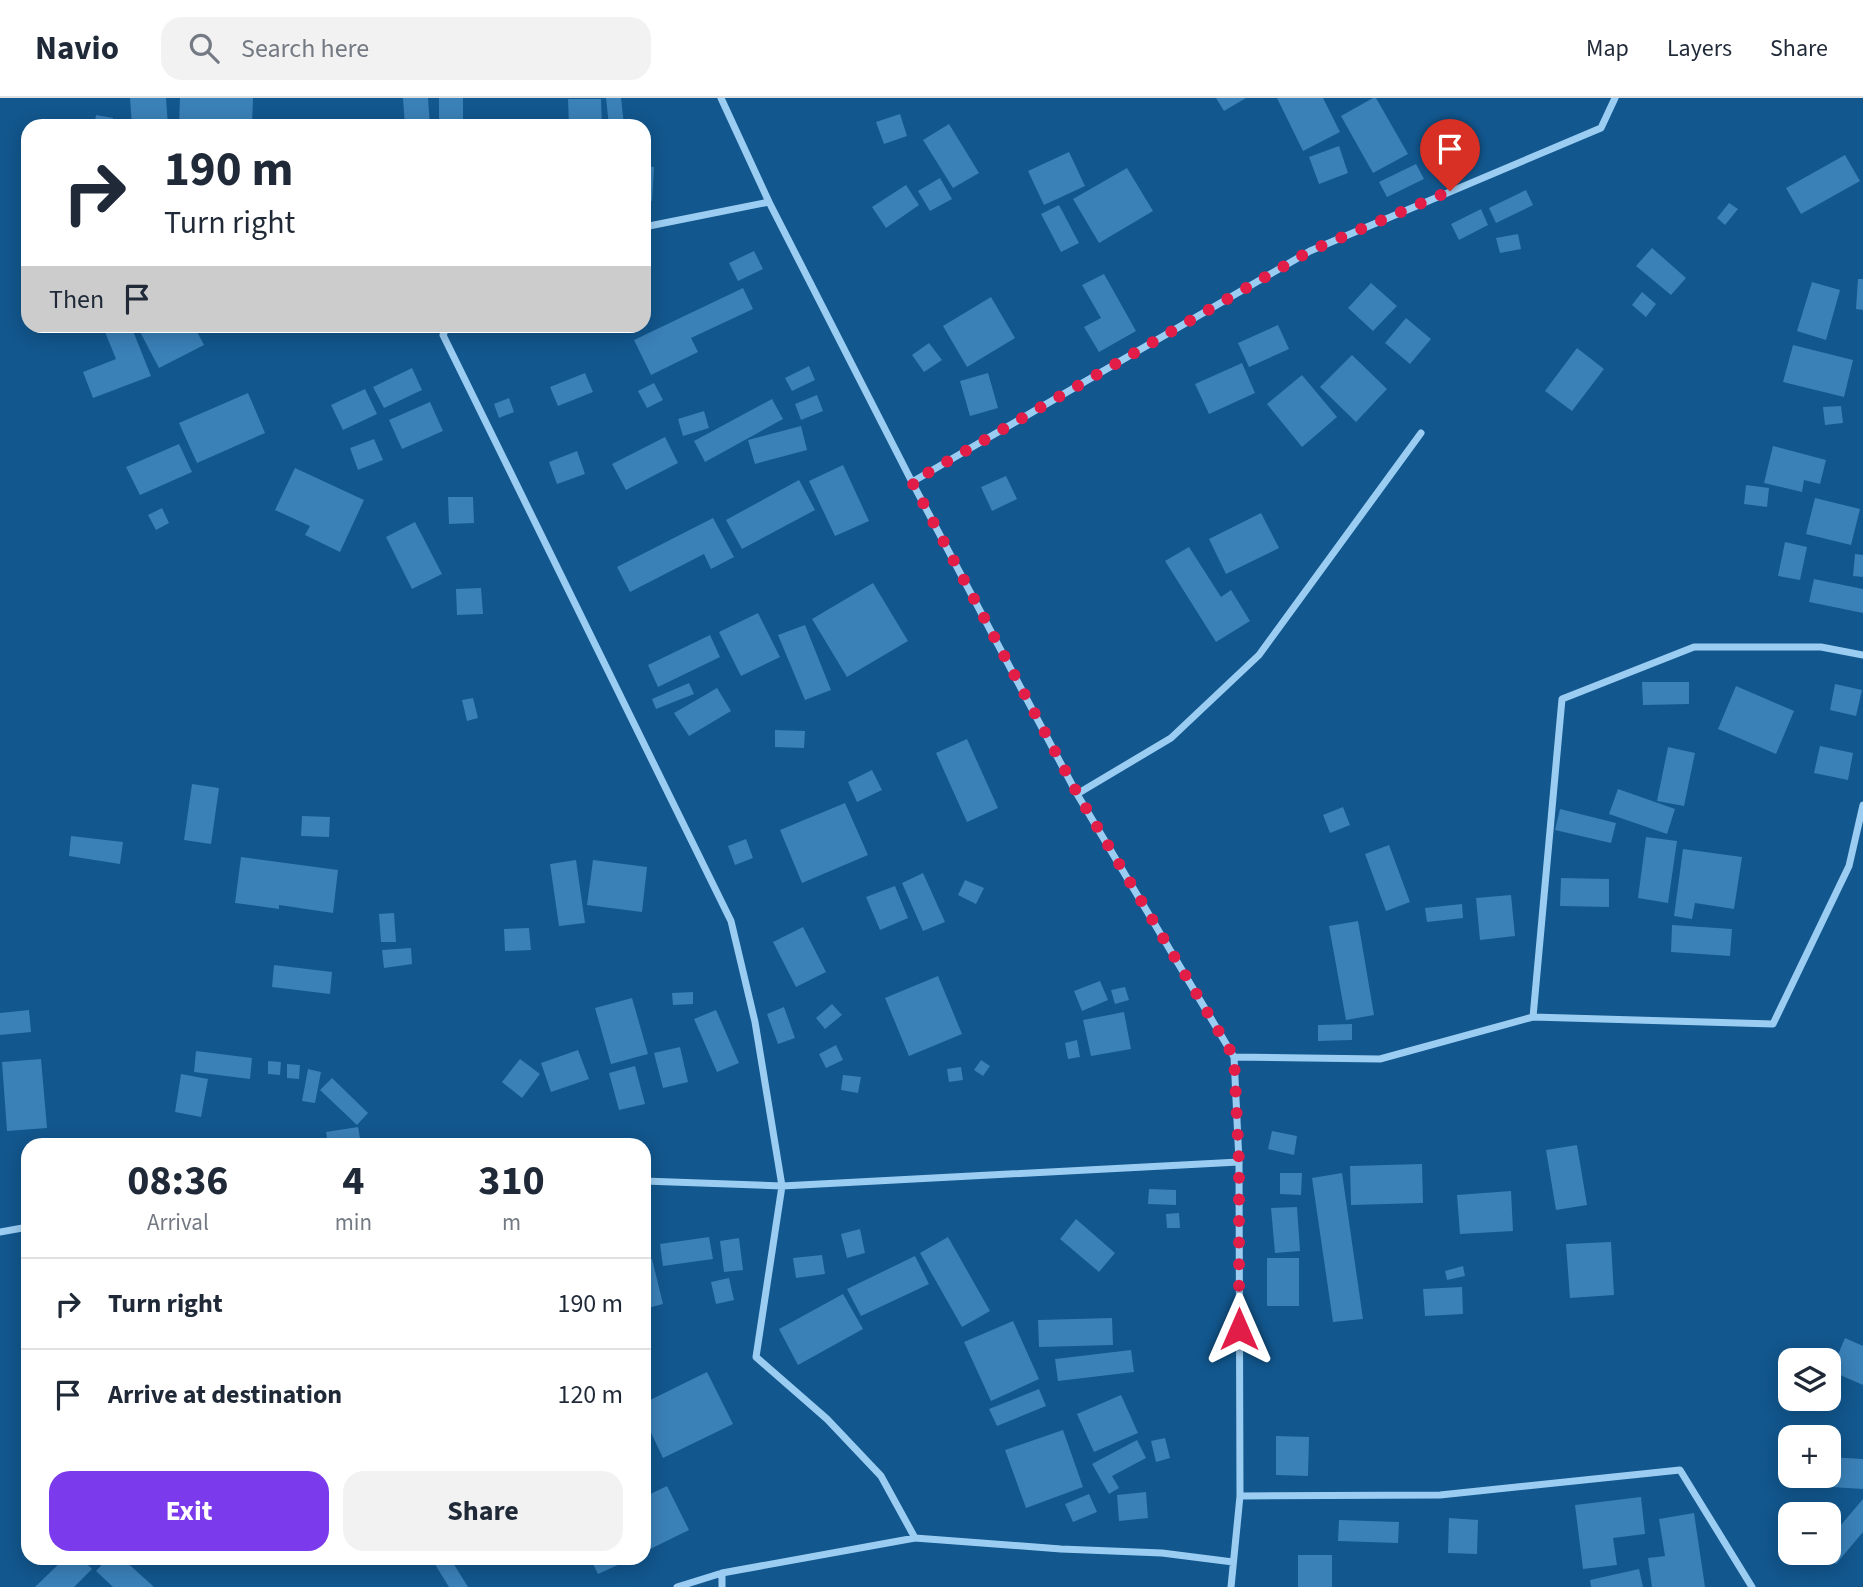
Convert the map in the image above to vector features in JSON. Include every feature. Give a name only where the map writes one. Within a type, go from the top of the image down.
[{"type":"street","points":[[721,98],[769,202],[912,482],[1077,793],[1234,1057],[1239,1162],[1240,1496],[1231,1587]]},
{"type":"street","points":[[912,482],[1310,251],[1601,128],[1615,98]]},
{"type":"street","points":[[651,226],[769,202]]},
{"type":"street","points":[[444,333],[732,921],[755,1023],[782,1186],[756,1357],[827,1419],[881,1476],[915,1538]]},
{"type":"street","points":[[1077,793],[1171,738],[1259,655],[1421,433]]},
{"type":"street","points":[[1533,1017],[1562,699],[1693,648],[1821,647],[1863,655]]},
{"type":"street","points":[[1234,1057],[1380,1059],[1533,1017],[1773,1024],[1849,866],[1863,805]]},
{"type":"street","points":[[651,1181],[782,1186],[1239,1162]]},
{"type":"street","points":[[0,1231],[21,1228]]},
{"type":"street","points":[[1240,1496],[1440,1495],[1680,1470],[1752,1587]]},
{"type":"street","points":[[677,1587],[722,1573],[915,1538],[1061,1549],[1162,1553],[1233,1562]]},
{"type":"street","points":[[722,1573],[722,1587]]},
{"type":"building","points":[[130,98],[166,98],[168,119],[132,119]]},
{"type":"building","points":[[180,98],[253,98],[252,119],[179,119]]},
{"type":"building","points":[[403,98],[428,98],[430,119],[404,119]]},
{"type":"building","points":[[439,98],[463,98],[463,119],[439,119]]},
{"type":"building","points":[[606,98],[621,98],[623,119],[608,119]]},
{"type":"building","points":[[1216,98],[1246,98],[1224,111]]},
{"type":"building","points":[[1277,98],[1323,98],[1340,132],[1303,151]]},
{"type":"building","points":[[1376,98],[1408,154],[1373,173],[1341,116]]},
{"type":"building","points":[[568,99],[601,99],[602,119],[569,119]]},
{"type":"building","points":[[900,114],[907,136],[884,144],[876,122]]},
{"type":"building","points":[[96,115],[113,118],[113,119],[95,119]]},
{"type":"building","points":[[949,124],[979,173],[953,188],[923,140]]},
{"type":"building","points":[[1456,126],[1470,146],[1446,162],[1432,142]]},
{"type":"building","points":[[1339,146],[1348,173],[1319,184],[1309,157]]},
{"type":"building","points":[[1069,152],[1085,186],[1044,205],[1028,171]]},
{"type":"building","points":[[1845,155],[1860,181],[1801,214],[1786,188]]},
{"type":"building","points":[[1416,164],[1424,179],[1387,197],[1379,182]]},
{"type":"building","points":[[651,167],[654,167],[651,201]]},
{"type":"building","points":[[1127,168],[1153,211],[1099,243],[1073,199]]},
{"type":"building","points":[[940,178],[952,199],[930,211],[918,191]]},
{"type":"building","points":[[906,185],[919,205],[886,228],[872,207]]},
{"type":"building","points":[[1526,190],[1533,205],[1496,223],[1489,208]]},
{"type":"building","points":[[1729,203],[1738,209],[1725,225],[1717,218]]},
{"type":"building","points":[[1059,205],[1079,243],[1061,252],[1041,214]]},
{"type":"building","points":[[1481,209],[1488,225],[1459,240],[1451,224]]},
{"type":"building","points":[[1518,234],[1521,249],[1500,253],[1496,238]]},
{"type":"building","points":[[1652,248],[1686,278],[1671,295],[1636,266]]},
{"type":"building","points":[[754,251],[763,269],[738,281],[729,263]]},
{"type":"building","points":[[1104,274],[1136,331],[1099,352],[1084,327],[1101,318],[1082,285]]},
{"type":"building","points":[[1858,279],[1863,279],[1863,310],[1856,309]]},
{"type":"building","points":[[1812,282],[1840,290],[1826,340],[1797,331]]},
{"type":"building","points":[[1371,283],[1397,306],[1373,331],[1348,308]]},
{"type":"building","points":[[743,288],[753,309],[691,338],[698,352],[651,375],[634,340]]},
{"type":"building","points":[[1642,292],[1656,304],[1646,317],[1632,305]]},
{"type":"building","points":[[991,297],[1015,338],[967,367],[943,326]]},
{"type":"building","points":[[1406,318],[1431,339],[1410,364],[1385,343]]},
{"type":"building","points":[[1278,325],[1289,349],[1249,367],[1238,343]]},
{"type":"building","points":[[105,333],[134,333],[151,376],[93,398],[83,372],[116,359]]},
{"type":"building","points":[[141,333],[198,333],[204,345],[159,368]]},
{"type":"building","points":[[929,343],[942,360],[924,372],[912,355]]},
{"type":"building","points":[[1793,345],[1853,360],[1844,397],[1783,382]]},
{"type":"building","points":[[1577,348],[1604,369],[1572,411],[1545,391]]},
{"type":"building","points":[[1352,355],[1387,389],[1356,422],[1320,387]]},
{"type":"building","points":[[1242,363],[1255,393],[1209,414],[1195,384]]},
{"type":"building","points":[[809,366],[815,380],[792,391],[785,378]]},
{"type":"building","points":[[412,368],[422,390],[384,408],[373,387]]},
{"type":"building","points":[[585,373],[593,392],[558,406],[550,387]]},
{"type":"building","points":[[988,373],[998,408],[970,416],[960,381]]},
{"type":"building","points":[[1302,375],[1337,417],[1302,447],[1267,404]]},
{"type":"building","points":[[654,383],[663,400],[647,408],[638,391]]},
{"type":"building","points":[[365,389],[377,414],[343,430],[331,405]]},
{"type":"building","points":[[248,393],[265,433],[197,463],[179,423]]},
{"type":"building","points":[[817,395],[823,411],[801,420],[795,404]]},
{"type":"building","points":[[509,398],[514,412],[499,418],[494,404]]},
{"type":"building","points":[[772,399],[783,419],[705,462],[694,441]]},
{"type":"building","points":[[430,402],[443,431],[402,449],[389,420]]},
{"type":"building","points":[[1841,406],[1843,423],[1825,425],[1823,407]]},
{"type":"building","points":[[704,411],[709,428],[683,436],[678,419]]},
{"type":"building","points":[[801,426],[807,450],[755,464],[748,440]]},
{"type":"building","points":[[665,437],[678,463],[626,490],[612,464]]},
{"type":"building","points":[[374,439],[383,460],[358,470],[350,448]]},
{"type":"building","points":[[179,444],[192,472],[140,495],[126,467]]},
{"type":"building","points":[[1773,446],[1826,460],[1820,484],[1804,480],[1802,492],[1764,483]]},
{"type":"building","points":[[577,451],[585,474],[557,484],[549,462]]},
{"type":"building","points":[[843,465],[869,521],[835,536],[809,481]]},
{"type":"building","points":[[295,468],[364,500],[340,552],[305,535],[310,526],[275,510]]},
{"type":"building","points":[[1006,476],[1017,499],[992,511],[981,487]]},
{"type":"building","points":[[799,480],[815,510],[742,549],[726,520]]},
{"type":"building","points":[[1746,485],[1769,488],[1767,507],[1744,504]]},
{"type":"building","points":[[448,497],[473,497],[474,523],[449,524]]},
{"type":"building","points":[[1815,498],[1860,509],[1851,545],[1806,534]]},
{"type":"building","points":[[162,508],[169,523],[156,530],[148,515]]},
{"type":"building","points":[[1261,513],[1279,548],[1226,574],[1209,539]]},
{"type":"building","points":[[713,518],[734,557],[711,569],[704,554],[630,592],[617,567]]},
{"type":"building","points":[[415,522],[442,574],[412,589],[386,537]]},
{"type":"building","points":[[1785,542],[1807,547],[1800,580],[1778,576]]},
{"type":"building","points":[[1189,547],[1221,597],[1231,590],[1250,621],[1216,642],[1165,561]]},
{"type":"building","points":[[1855,554],[1863,555],[1863,577],[1853,576]]},
{"type":"building","points":[[1814,579],[1863,589],[1863,613],[1809,602]]},
{"type":"building","points":[[873,583],[908,641],[847,677],[812,619]]},
{"type":"building","points":[[481,588],[483,614],[457,615],[456,589]]},
{"type":"building","points":[[758,613],[780,657],[741,676],[719,632]]},
{"type":"building","points":[[805,625],[831,690],[805,700],[778,635]]},
{"type":"building","points":[[710,635],[720,657],[658,687],[648,665]]},
{"type":"building","points":[[1642,682],[1689,682],[1689,704],[1643,705]]},
{"type":"building","points":[[689,683],[694,694],[656,709],[652,699]]},
{"type":"building","points":[[1835,684],[1862,690],[1856,716],[1830,710]]},
{"type":"building","points":[[1736,686],[1794,711],[1776,754],[1718,729]]},
{"type":"building","points":[[717,688],[731,711],[689,736],[674,713]]},
{"type":"building","points":[[473,698],[478,718],[467,721],[462,700]]},
{"type":"building","points":[[775,730],[805,731],[804,748],[775,747]]},
{"type":"building","points":[[967,739],[998,808],[967,822],[936,753]]},
{"type":"building","points":[[1820,746],[1853,753],[1848,780],[1814,773]]},
{"type":"building","points":[[1668,747],[1695,753],[1684,806],[1657,801]]},
{"type":"building","points":[[872,770],[882,790],[857,802],[848,782]]},
{"type":"building","points":[[192,784],[219,788],[211,844],[184,840]]},
{"type":"building","points":[[1618,789],[1675,809],[1667,834],[1609,814]]},
{"type":"building","points":[[845,803],[868,855],[802,883],[780,830]]},
{"type":"building","points":[[1343,807],[1350,825],[1330,833],[1323,815]]},
{"type":"building","points":[[1560,809],[1616,823],[1611,843],[1555,830]]},
{"type":"building","points":[[302,816],[330,817],[329,837],[301,836]]},
{"type":"building","points":[[71,836],[123,842],[120,864],[69,856]]},
{"type":"building","points":[[1646,837],[1677,841],[1668,903],[1638,898]]},
{"type":"building","points":[[746,839],[753,858],[735,865],[728,846]]},
{"type":"building","points":[[1389,845],[1410,902],[1386,911],[1365,854]]},
{"type":"building","points":[[1683,849],[1742,857],[1734,909],[1695,903],[1692,919],[1674,916]]},
{"type":"building","points":[[241,857],[338,870],[333,913],[279,905],[279,909],[235,903]]},
{"type":"building","points":[[576,860],[585,923],[559,926],[550,864]]},
{"type":"building","points":[[593,860],[647,867],[642,912],[587,905]]},
{"type":"building","points":[[923,873],[945,922],[923,931],[902,883]]},
{"type":"building","points":[[1561,878],[1609,879],[1609,907],[1560,906]]},
{"type":"building","points":[[965,880],[984,888],[976,904],[958,895]]},
{"type":"building","points":[[895,886],[908,918],[880,930],[866,897]]},
{"type":"building","points":[[1511,895],[1515,936],[1480,940],[1476,898]]},
{"type":"building","points":[[1462,904],[1463,918],[1427,922],[1425,908]]},
{"type":"building","points":[[394,913],[396,942],[381,942],[379,914]]},
{"type":"building","points":[[1358,921],[1374,1015],[1346,1020],[1329,926]]},
{"type":"building","points":[[1672,925],[1732,929],[1730,956],[1671,952]]},
{"type":"building","points":[[803,927],[826,972],[796,987],[773,942]]},
{"type":"building","points":[[529,928],[531,950],[505,951],[504,929]]},
{"type":"building","points":[[411,948],[412,964],[384,968],[382,950]]},
{"type":"building","points":[[274,965],[332,972],[330,994],[272,987]]},
{"type":"building","points":[[938,976],[962,1034],[909,1056],[885,998]]},
{"type":"building","points":[[1100,981],[1108,1000],[1082,1011],[1074,991]]},
{"type":"building","points":[[1125,987],[1129,1000],[1115,1004],[1111,990]]},
{"type":"building","points":[[693,992],[693,1004],[673,1005],[672,993]]},
{"type":"building","points":[[632,998],[648,1054],[611,1064],[595,1008]]},
{"type":"building","points":[[832,1004],[842,1015],[825,1029],[816,1018]]},
{"type":"building","points":[[784,1007],[795,1038],[778,1044],[767,1014]]},
{"type":"building","points":[[29,1010],[31,1032],[0,1035],[0,1013]]},
{"type":"building","points":[[716,1010],[739,1063],[717,1072],[694,1019]]},
{"type":"building","points":[[1124,1012],[1131,1049],[1091,1056],[1083,1020]]},
{"type":"building","points":[[1352,1024],[1352,1040],[1318,1041],[1318,1025]]},
{"type":"building","points":[[1077,1040],[1080,1057],[1068,1059],[1065,1043]]},
{"type":"building","points":[[836,1045],[843,1060],[826,1068],[819,1054]]},
{"type":"building","points":[[680,1047],[688,1082],[663,1088],[654,1053]]},
{"type":"building","points":[[578,1050],[589,1079],[551,1092],[541,1063]]},
{"type":"building","points":[[196,1051],[252,1058],[250,1079],[194,1072]]},
{"type":"building","points":[[41,1059],[47,1128],[7,1131],[2,1062]]},
{"type":"building","points":[[520,1059],[540,1074],[522,1098],[502,1082]]},
{"type":"building","points":[[981,1060],[990,1066],[983,1076],[974,1070]]},
{"type":"building","points":[[268,1061],[281,1062],[280,1075],[268,1074]]},
{"type":"building","points":[[287,1064],[300,1065],[299,1079],[287,1078]]},
{"type":"building","points":[[635,1066],[645,1104],[619,1110],[609,1073]]},
{"type":"building","points":[[961,1067],[963,1080],[949,1082],[947,1069]]},
{"type":"building","points":[[308,1069],[321,1072],[315,1103],[302,1101]]},
{"type":"building","points":[[181,1074],[208,1079],[201,1117],[175,1112]]},
{"type":"building","points":[[843,1075],[861,1077],[858,1093],[841,1090]]},
{"type":"building","points":[[332,1078],[368,1113],[357,1125],[320,1090]]},
{"type":"building","points":[[358,1127],[360,1138],[327,1138],[326,1132]]},
{"type":"building","points":[[1272,1131],[1297,1136],[1294,1155],[1268,1149]]},
{"type":"building","points":[[1577,1145],[1587,1205],[1556,1210],[1546,1150]]},
{"type":"building","points":[[1422,1164],[1423,1203],[1351,1205],[1350,1166]]},
{"type":"building","points":[[1280,1173],[1302,1173],[1301,1195],[1280,1194]]},
{"type":"building","points":[[1342,1173],[1363,1319],[1333,1322],[1312,1178]]},
{"type":"building","points":[[1149,1189],[1176,1190],[1176,1205],[1148,1204]]},
{"type":"building","points":[[1511,1191],[1513,1231],[1460,1234],[1457,1195]]},
{"type":"building","points":[[1297,1207],[1300,1251],[1275,1253],[1271,1208]]},
{"type":"building","points":[[1179,1213],[1180,1228],[1167,1228],[1166,1214]]},
{"type":"building","points":[[1076,1219],[1115,1253],[1099,1272],[1060,1239]]},
{"type":"building","points":[[860,1229],[865,1253],[847,1258],[841,1234]]},
{"type":"building","points":[[709,1237],[713,1259],[663,1266],[660,1244]]},
{"type":"building","points":[[948,1237],[990,1311],[962,1327],[920,1253]]},
{"type":"building","points":[[739,1238],[743,1270],[724,1272],[720,1241]]},
{"type":"building","points":[[1611,1242],[1614,1295],[1570,1298],[1566,1244]]},
{"type":"building","points":[[822,1255],[825,1274],[796,1278],[793,1258]]},
{"type":"building","points":[[915,1256],[929,1284],[861,1316],[847,1289]]},
{"type":"building","points":[[1267,1258],[1299,1258],[1299,1306],[1267,1306]]},
{"type":"building","points":[[651,1259],[663,1304],[651,1307]]},
{"type":"building","points":[[1463,1266],[1465,1276],[1447,1280],[1445,1271]]},
{"type":"building","points":[[729,1278],[734,1300],[716,1304],[711,1282]]},
{"type":"building","points":[[1462,1287],[1463,1314],[1425,1316],[1423,1289]]},
{"type":"building","points":[[843,1294],[863,1329],[798,1365],[779,1329]]},
{"type":"building","points":[[1112,1318],[1113,1345],[1039,1347],[1038,1320]]},
{"type":"building","points":[[1013,1321],[1039,1379],[991,1401],[964,1342]]},
{"type":"building","points":[[1845,1338],[1863,1346],[1863,1385],[1841,1375],[1841,1348]]},
{"type":"building","points":[[1131,1350],[1134,1372],[1058,1381],[1055,1359]]},
{"type":"building","points":[[707,1372],[733,1424],[663,1458],[651,1433],[651,1400]]},
{"type":"building","points":[[1039,1389],[1046,1406],[997,1426],[989,1409]]},
{"type":"building","points":[[1121,1395],[1138,1433],[1094,1452],[1077,1414]]},
{"type":"building","points":[[1063,1430],[1083,1487],[1026,1508],[1005,1450]]},
{"type":"building","points":[[1276,1436],[1309,1437],[1308,1476],[1276,1475]]},
{"type":"building","points":[[1165,1438],[1170,1458],[1156,1462],[1151,1441]]},
{"type":"building","points":[[1137,1440],[1146,1458],[1112,1476],[1119,1488],[1109,1494],[1092,1464]]},
{"type":"building","points":[[1841,1458],[1863,1459],[1863,1489],[1841,1488]]},
{"type":"building","points":[[667,1486],[689,1530],[651,1549],[651,1494]]},
{"type":"building","points":[[1146,1492],[1148,1518],[1119,1521],[1117,1495]]},
{"type":"building","points":[[1089,1494],[1097,1512],[1073,1522],[1065,1504]]},
{"type":"building","points":[[1641,1497],[1645,1534],[1613,1538],[1617,1565],[1583,1569],[1575,1505]]},
{"type":"building","points":[[1863,1499],[1863,1532],[1841,1558],[1841,1525]]},
{"type":"building","points":[[1694,1513],[1705,1587],[1652,1587],[1648,1558],[1665,1556],[1659,1519]]},
{"type":"building","points":[[1449,1518],[1478,1520],[1477,1554],[1448,1553]]},
{"type":"building","points":[[1339,1520],[1399,1522],[1398,1543],[1338,1541]]},
{"type":"building","points":[[1298,1555],[1332,1555],[1332,1587],[1298,1587]]},
{"type":"building","points":[[58,1565],[88,1565],[92,1569],[74,1587],[35,1587]]},
{"type":"building","points":[[102,1565],[130,1565],[154,1587],[113,1587],[96,1571]]},
{"type":"building","points":[[435,1565],[454,1565],[468,1587],[449,1587]]},
{"type":"building","points":[[594,1565],[618,1565],[598,1574]]},
{"type":"building","points":[[1639,1569],[1643,1587],[1591,1587],[1590,1580]]},
{"type":"route","points":[[1239,1329],[1239,1162],[1234,1057],[1077,793],[912,482],[1310,251],[1450,191]]}]
